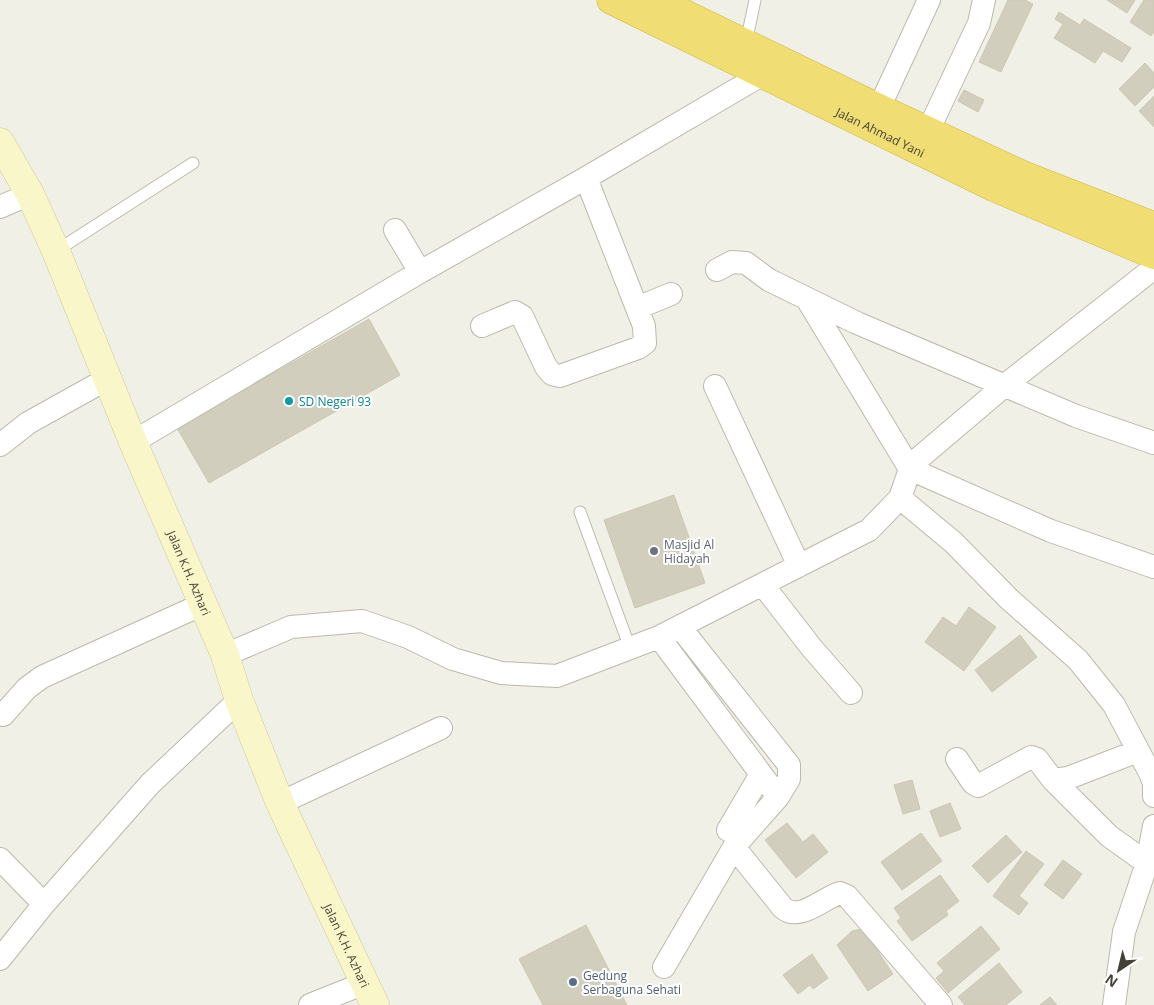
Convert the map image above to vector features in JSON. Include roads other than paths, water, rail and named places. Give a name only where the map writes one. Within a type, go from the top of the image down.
[{"type":"highway","name":"Jalan Ahmad Yani","points":[[611,0],[992,187],[1154,255]]},
{"type":"highway","name":"Jalan Ahmad Yani","points":[[656,0],[928,131],[1023,174],[1154,226]]},
{"type":"street","points":[[879,108],[929,0]]},
{"type":"street","points":[[928,131],[979,23],[984,0]]},
{"type":"street","points":[[133,442],[420,272],[586,178],[763,74]]},
{"type":"street","name":"Jalan K.H. Azhari","points":[[0,142],[30,194],[56,251],[133,442],[225,655],[239,700],[280,803],[370,994]]},
{"type":"street","points":[[482,326],[515,312],[522,316],[546,367],[552,374],[560,376],[638,348],[645,343],[646,336],[637,308],[586,178]]},
{"type":"street","points":[[0,206],[30,194]]},
{"type":"street","points":[[395,230],[420,272]]},
{"type":"street","points":[[717,270],[732,262],[746,263],[769,280],[807,299],[1004,386],[1076,416],[1154,443]]},
{"type":"street","points":[[225,655],[291,627],[362,621],[408,637],[453,659],[501,674],[557,676],[659,637],[680,628],[869,530],[900,498],[910,469],[1004,386],[1154,268]]},
{"type":"street","points":[[637,308],[671,294]]},
{"type":"street","points":[[807,299],[910,469],[1051,531],[1154,567]]},
{"type":"street","points":[[0,445],[28,423],[108,379]]},
{"type":"street","points":[[715,386],[799,566]]},
{"type":"street","points":[[900,498],[953,542],[1009,599],[1078,660],[1114,705],[1154,783],[1154,796]]},
{"type":"street","points":[[763,584],[812,647],[852,694]]},
{"type":"street","points":[[3,715],[27,688],[42,677],[203,604]]},
{"type":"street","points":[[680,628],[789,765],[791,772],[789,780],[778,797],[731,839]]},
{"type":"street","points":[[659,637],[778,797]]},
{"type":"street","points":[[0,959],[44,904],[150,784],[239,700]]},
{"type":"street","points":[[280,803],[441,728]]},
{"type":"street","points":[[1052,780],[1068,778],[1138,751]]},
{"type":"street","points":[[957,759],[973,783],[978,786],[1031,757],[1109,836],[1147,863]]},
{"type":"street","points":[[664,967],[731,839],[761,774]]},
{"type":"street","points":[[1114,1005],[1124,932],[1147,863],[1154,826]]},
{"type":"street","points":[[731,839],[784,908],[791,913],[804,911],[840,893],[847,896],[941,1005]]},
{"type":"street","points":[[0,860],[44,904]]},
{"type":"street","points":[[310,1005],[370,994]]},
{"type":"lane","points":[[746,44],[755,0]]},
{"type":"lane","points":[[56,251],[193,164]]},
{"type":"lane","points":[[580,512],[630,648]]},
{"type":"place","name":"SD Negeri 93","points":[[289,401]]},
{"type":"place","name":"Masjid Al Hidayah","points":[[654,551]]},
{"type":"place","name":"Gedung Serbaguna Sehati","points":[[573,982]]}]
